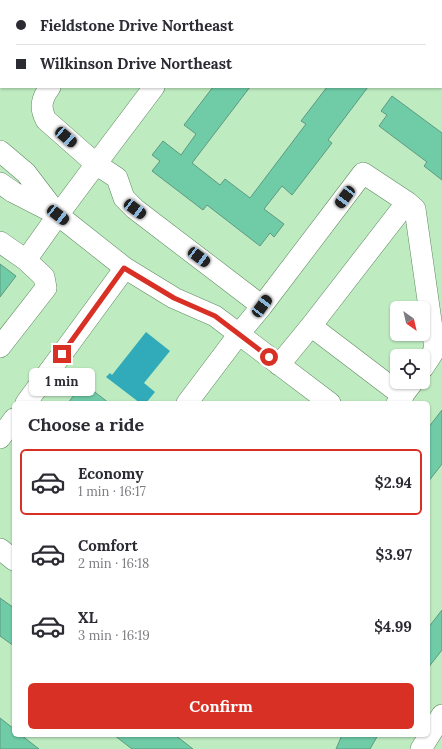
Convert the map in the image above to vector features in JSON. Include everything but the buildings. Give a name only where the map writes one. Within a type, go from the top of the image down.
[{"type":"street","points":[[49,88],[42,102],[43,113],[46,120],[96,164],[117,178],[124,198],[135,209],[262,306]]},
{"type":"street","points":[[26,260],[153,88]]},
{"type":"street","points":[[0,151],[26,173],[58,215]]},
{"type":"street","points":[[189,401],[364,173],[415,209],[434,349],[430,359]]},
{"type":"street","points":[[0,183],[13,192],[58,215],[124,268],[174,298],[215,316],[327,401]]},
{"type":"street","points":[[279,364],[311,326],[407,202]]},
{"type":"street","points":[[0,242],[26,260],[44,277],[46,288],[0,347]]},
{"type":"street","points":[[27,401],[124,268]]},
{"type":"street","points":[[311,326],[404,394]]},
{"type":"street","points":[[0,549],[12,558]]},
{"type":"street","points":[[430,734],[442,715]]},
{"type":"street","points":[[421,749],[428,737]]},
{"type":"water","points":[[146,332],[170,351],[144,383],[155,392],[148,401],[137,401],[106,377],[110,373],[112,375]]},
{"type":"route","points":[[62,354],[124,268],[174,298],[215,316],[269,357]]}]
